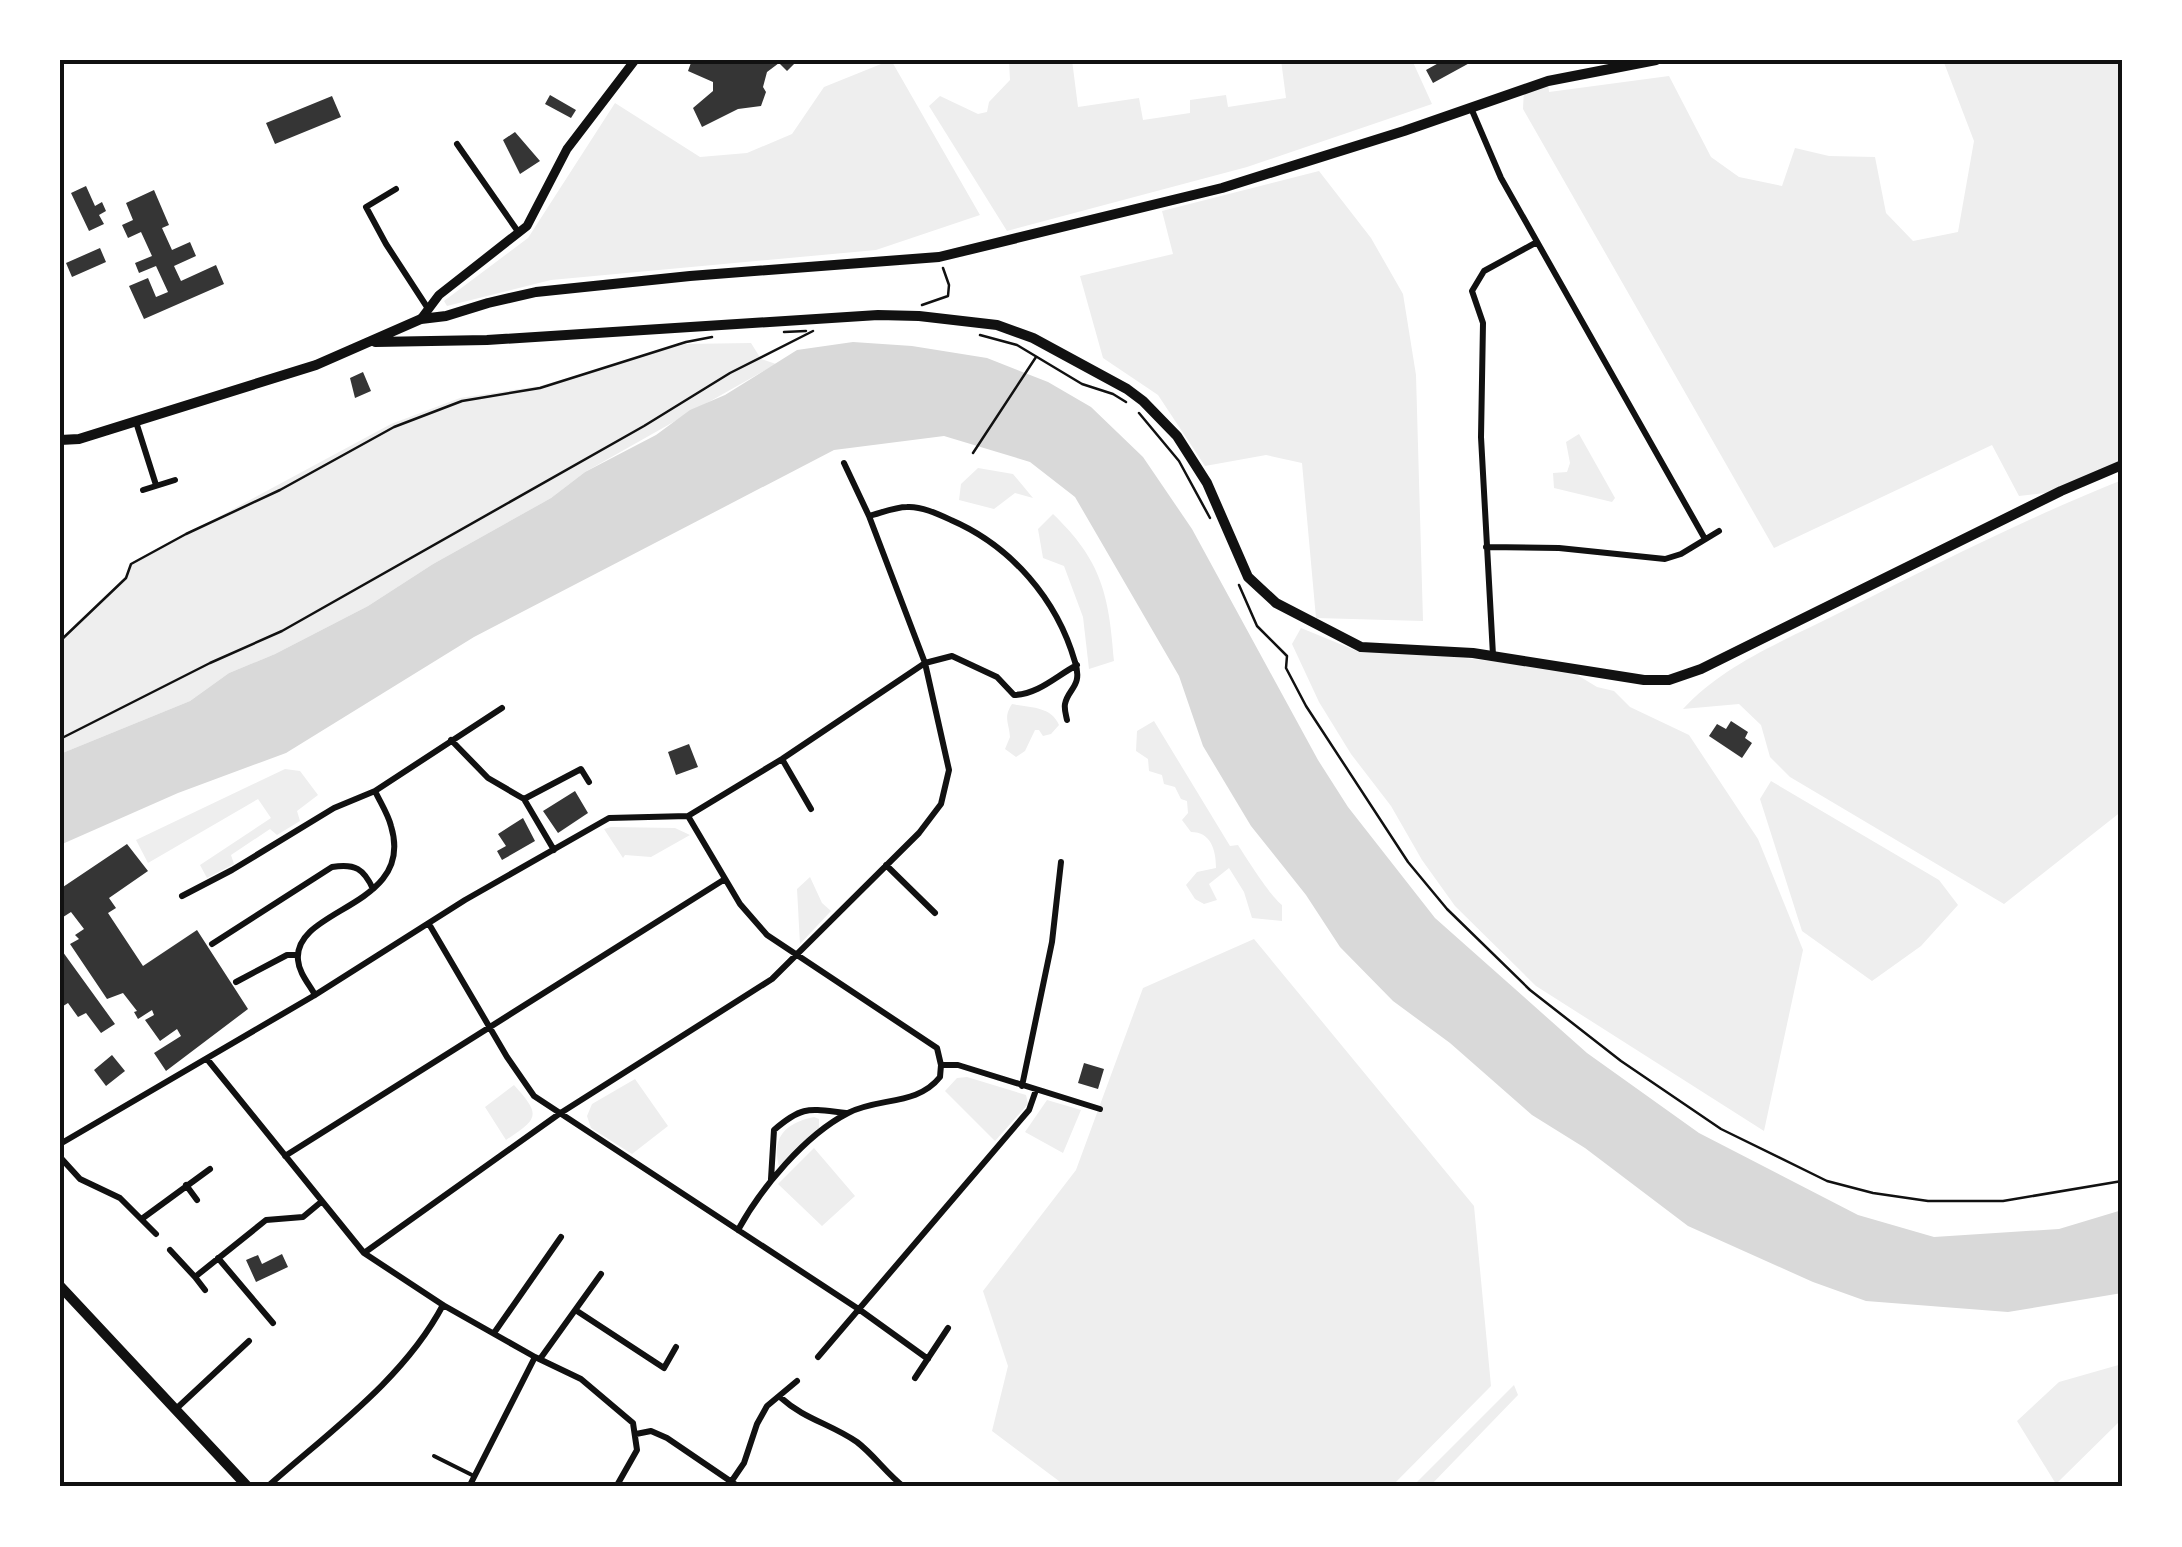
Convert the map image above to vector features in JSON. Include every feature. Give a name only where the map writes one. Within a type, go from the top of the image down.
[{"type":"main road","points":[[60,440],[79,439],[316,365],[422,320],[536,292],[939,257],[1222,188],[1404,131],[1548,80],[1656,60]]},
{"type":"main road","points":[[375,342],[746,326],[844,316],[920,316],[976,321],[1015,331],[1143,401],[1177,436],[1206,483],[1248,577],[1276,603],[1360,647],[1493,657],[1620,677],[1668,680],[1701,669],[2061,490],[2122,464]]},
{"type":"main road","points":[[60,1286],[248,1487]]},
{"type":"street","points":[[422,320],[427,308],[527,226],[567,149],[635,60]]},
{"type":"street","points":[[1470,106],[1501,178],[1705,539]]},
{"type":"street","points":[[457,144],[520,234]]},
{"type":"street","points":[[396,189],[366,207],[427,308]]},
{"type":"street","points":[[1493,657],[1481,437],[1483,323],[1472,291],[1484,271],[1537,242]]},
{"type":"street","points":[[136,422],[156,486]]},
{"type":"street","points":[[364,1254],[559,1114],[772,979],[918,833],[940,804],[949,770],[925,663],[869,516],[844,462]]},
{"type":"street","points":[[143,490],[175,480]]},
{"type":"street","points":[[869,516],[909,506],[935,513],[988,539],[1012,559],[1058,618],[1077,665],[1078,681],[1065,702],[1067,720]]},
{"type":"street","points":[[1486,547],[1559,548],[1664,559],[1681,554],[1719,532]]},
{"type":"street","points":[[60,1144],[610,818],[688,816],[782,759],[925,663],[952,656],[998,677],[1014,694],[1025,694],[1049,684],[1077,665]]},
{"type":"street","points":[[182,896],[334,808],[374,791],[502,708]]},
{"type":"street","points":[[451,740],[488,778],[524,799],[554,850]]},
{"type":"street","points":[[782,759],[811,809]]},
{"type":"street","points":[[524,799],[581,768],[589,782]]},
{"type":"street","points":[[314,995],[298,955],[309,934],[373,890],[388,873],[392,828],[374,791]]},
{"type":"street","points":[[688,816],[740,904],[767,935],[937,1048],[941,1065],[940,1077],[925,1092],[846,1114],[806,1145],[771,1180],[738,1230]]},
{"type":"street","points":[[1022,1086],[1052,942],[1062,862]]},
{"type":"street","points":[[212,944],[332,867],[350,864],[365,873],[373,890]]},
{"type":"street","points":[[886,864],[935,912]]},
{"type":"street","points":[[285,1156],[725,879]]},
{"type":"street","points":[[429,924],[534,1096],[860,1310],[928,1359]]},
{"type":"street","points":[[236,982],[288,955],[298,955]]},
{"type":"street","points":[[207,1059],[364,1254],[443,1305],[581,1379],[633,1423],[637,1450],[616,1487]]},
{"type":"street","points":[[941,1065],[958,1065],[1100,1109]]},
{"type":"street","points":[[818,1357],[1030,1110],[1036,1090]]},
{"type":"street","points":[[771,1180],[774,1130],[794,1113],[813,1109],[846,1114]]},
{"type":"street","points":[[60,1157],[80,1179],[120,1198],[156,1234]]},
{"type":"street","points":[[142,1218],[210,1168]]},
{"type":"street","points":[[186,1185],[197,1200]]},
{"type":"street","points":[[195,1277],[266,1220],[303,1218],[321,1202]]},
{"type":"street","points":[[494,1333],[560,1237]]},
{"type":"street","points":[[170,1250],[205,1290]]},
{"type":"street","points":[[218,1258],[273,1324]]},
{"type":"street","points":[[469,1487],[538,1358],[601,1274]]},
{"type":"street","points":[[267,1487],[370,1396],[427,1335],[443,1305]]},
{"type":"street","points":[[577,1311],[664,1368],[676,1347]]},
{"type":"street","points":[[916,1378],[948,1328]]},
{"type":"street","points":[[177,1408],[249,1341]]},
{"type":"street","points":[[730,1482],[744,1463],[756,1424],[767,1406],[798,1381]]},
{"type":"street","points":[[780,1397],[798,1413],[858,1442],[904,1487]]},
{"type":"street","points":[[636,1434],[652,1431],[666,1438],[739,1487]]},
{"type":"lane","points":[[434,1456],[474,1476]]},
{"type":"path","points":[[920,316],[922,304],[948,296],[949,285],[939,257]]},
{"type":"path","points":[[776,333],[829,328]]},
{"type":"path","points":[[60,739],[282,631],[644,426],[730,373],[810,331]]},
{"type":"path","points":[[979,334],[1017,345],[1082,384],[1113,394],[1135,409],[1179,461],[1215,528]]},
{"type":"path","points":[[60,641],[126,578],[132,564],[280,490],[394,427],[462,401],[540,388],[695,339],[725,336]]},
{"type":"path","points":[[973,452],[1036,356]]},
{"type":"path","points":[[1236,577],[1258,626],[1286,656],[1286,668],[1306,706],[1427,886],[1530,990],[1672,1099],[1775,1159],[1827,1181],[1873,1194],[1928,1201],[2003,1201],[2122,1181]]},
{"type":"shaded area","points":[[891,60],[980,215],[876,250],[551,280],[447,306],[444,301],[528,238],[615,103],[700,157],[747,153],[792,134],[824,87]]},
{"type":"shaded area","points":[[1072,60],[1078,107],[1139,98],[1143,120],[1190,113],[1190,100],[1226,95],[1228,107],[1286,98],[1281,60],[1412,60],[1432,104],[1247,167],[1007,231],[929,106],[940,96],[978,114],[987,112],[989,102],[1010,80],[1009,62]]},
{"type":"shaded area","points":[[1943,60],[2122,60],[2122,465],[2061,491],[2019,496],[1992,445],[1774,548],[1523,109],[1524,88],[1548,81],[1549,92],[1669,76],[1711,157],[1739,177],[1782,186],[1795,148],[1829,156],[1875,157],[1886,213],[1913,241],[1958,232],[1974,141]]},
{"type":"shaded area","points":[[1319,171],[1371,238],[1403,294],[1416,375],[1423,621],[1316,618],[1302,463],[1266,455],[1205,466],[1158,395],[1103,358],[1080,276],[1173,254],[1162,211]]},
{"type":"shaded area","points":[[853,342],[912,346],[987,358],[1048,382],[1091,407],[1143,457],[1192,529],[1318,760],[1348,807],[1435,918],[1587,1053],[1699,1133],[1858,1215],[1934,1237],[2059,1229],[2122,1210],[2122,1293],[2008,1312],[1866,1301],[1813,1282],[1688,1226],[1585,1148],[1532,1115],[1450,1043],[1393,1001],[1340,947],[1306,895],[1251,826],[1203,746],[1179,676],[1075,497],[1030,462],[944,436],[834,450],[474,637],[286,753],[178,793],[60,845],[60,754],[190,701],[229,673],[368,606],[433,564],[551,498],[585,472],[656,435],[690,410],[725,395],[797,350]]},
{"type":"shaded area","points":[[751,343],[761,359],[776,364],[585,472],[551,498],[433,564],[368,606],[229,673],[190,701],[60,754],[60,642],[126,578],[131,564],[391,424],[460,398],[540,386],[685,344]]},
{"type":"shaded area","points":[[1579,434],[1615,498],[1612,502],[1554,488],[1553,473],[1567,472],[1570,463],[1566,442]]},
{"type":"shaded area","points":[[978,468],[1013,474],[1033,498],[1015,493],[994,509],[959,500],[961,484]]},
{"type":"shaded area","points":[[2122,480],[2122,811],[2004,904],[1790,777],[1770,757],[1761,725],[1739,704],[1683,709],[1719,678],[1759,653],[1982,542]]},
{"type":"shaded area","points":[[1053,514],[1082,548],[1100,580],[1114,661],[1089,669],[1083,617],[1064,566],[1043,558],[1038,529]]},
{"type":"shaded area","points":[[1301,628],[1357,651],[1437,655],[1569,670],[1597,687],[1614,691],[1630,707],[1689,735],[1758,839],[1803,950],[1764,1131],[1536,986],[1455,906],[1319,702],[1292,644]]},
{"type":"shaded area","points":[[1012,704],[1045,711],[1059,725],[1043,736],[1035,730],[1025,751],[1016,757],[1005,749],[1010,737],[1007,717]]},
{"type":"shaded area","points":[[1154,721],[1230,846],[1238,845],[1282,905],[1282,921],[1252,918],[1244,892],[1229,868],[1209,884],[1217,900],[1204,904],[1195,899],[1186,885],[1197,872],[1216,868],[1215,855],[1208,839],[1191,832],[1182,820],[1188,813],[1187,801],[1181,799],[1175,787],[1164,784],[1162,775],[1149,771],[1148,759],[1136,751],[1137,731]]},
{"type":"shaded area","points":[[285,769],[300,771],[318,795],[297,811],[300,821],[277,835],[270,829],[231,855],[234,864],[207,878],[200,865],[271,818],[258,799],[148,863],[136,840]]},
{"type":"shaded area","points":[[1771,781],[1939,880],[1958,905],[1921,946],[1872,981],[1802,931],[1760,799]]},
{"type":"shaded area","points":[[675,828],[690,835],[651,857],[623,858],[604,829]]},
{"type":"shaded area","points":[[810,877],[822,903],[831,911],[800,944],[797,889]]},
{"type":"shaded area","points":[[1254,939],[1474,1206],[1491,1386],[1391,1487],[1067,1487],[992,1431],[1008,1366],[983,1291],[1076,1170],[1143,988]]},
{"type":"shaded area","points":[[967,1077],[1026,1095],[1028,1104],[995,1141],[945,1091],[957,1078]]},
{"type":"shaded area","points":[[635,1079],[668,1126],[632,1154],[591,1128],[587,1116],[592,1104]]},
{"type":"shaded area","points":[[514,1085],[529,1103],[532,1116],[506,1140],[485,1107]]},
{"type":"shaded area","points":[[1047,1100],[1081,1110],[1063,1153],[1025,1132]]},
{"type":"shaded area","points":[[814,1117],[819,1119],[819,1128],[779,1166],[777,1147],[783,1133]]},
{"type":"shaded area","points":[[814,1148],[855,1196],[822,1226],[778,1184]]},
{"type":"shaded area","points":[[2122,1364],[2122,1419],[2056,1484],[2017,1421],[2059,1382]]},
{"type":"shaded area","points":[[1514,1385],[1518,1395],[1429,1487],[1412,1487]]},
{"type":"building","points":[[692,60],[798,60],[787,71],[779,63],[767,72],[761,106],[738,109],[702,127],[693,108],[713,91],[713,82],[688,71]]},
{"type":"building","points":[[1444,60],[1475,60],[1433,83],[1426,70]]},
{"type":"building","points":[[550,95],[576,110],[571,118],[545,104]]},
{"type":"building","points":[[332,96],[341,117],[275,144],[266,123]]},
{"type":"building","points":[[515,132],[540,161],[520,174],[503,140]]},
{"type":"building","points":[[86,186],[95,206],[102,202],[106,211],[99,215],[104,224],[89,231],[71,193]]},
{"type":"building","points":[[154,190],[169,225],[162,228],[172,250],[190,242],[196,256],[174,266],[181,281],[216,265],[224,284],[144,319],[129,286],[148,278],[156,297],[168,292],[156,266],[139,273],[135,263],[152,256],[141,232],[128,238],[122,225],[133,220],[126,203]]},
{"type":"building","points":[[100,248],[106,262],[72,277],[66,263]]},
{"type":"building","points":[[363,372],[371,391],[355,398],[350,378]]},
{"type":"building","points":[[1731,721],[1748,732],[1745,738],[1752,743],[1742,758],[1709,736],[1717,724],[1726,729]]},
{"type":"building","points":[[689,744],[698,767],[676,775],[668,752]]},
{"type":"building","points":[[575,791],[588,813],[558,833],[543,811]]},
{"type":"building","points":[[523,818],[535,841],[502,860],[497,851],[506,846],[498,834]]},
{"type":"building","points":[[127,844],[148,871],[109,898],[116,908],[108,913],[143,966],[197,930],[248,1009],[166,1071],[154,1053],[181,1036],[177,1029],[160,1041],[145,1020],[154,1015],[152,1010],[138,1019],[134,1012],[137,1011],[123,993],[107,999],[70,944],[79,939],[75,935],[84,929],[71,912],[60,919],[60,889]]},
{"type":"building","points":[[60,948],[115,1024],[101,1033],[86,1013],[78,1017],[68,1003],[60,1008]]},
{"type":"building","points":[[112,1055],[125,1071],[106,1086],[94,1070]]},
{"type":"building","points":[[1084,1063],[1104,1069],[1098,1089],[1078,1083]]},
{"type":"building","points":[[282,1254],[288,1267],[256,1282],[246,1260],[258,1255],[262,1264]]}]
